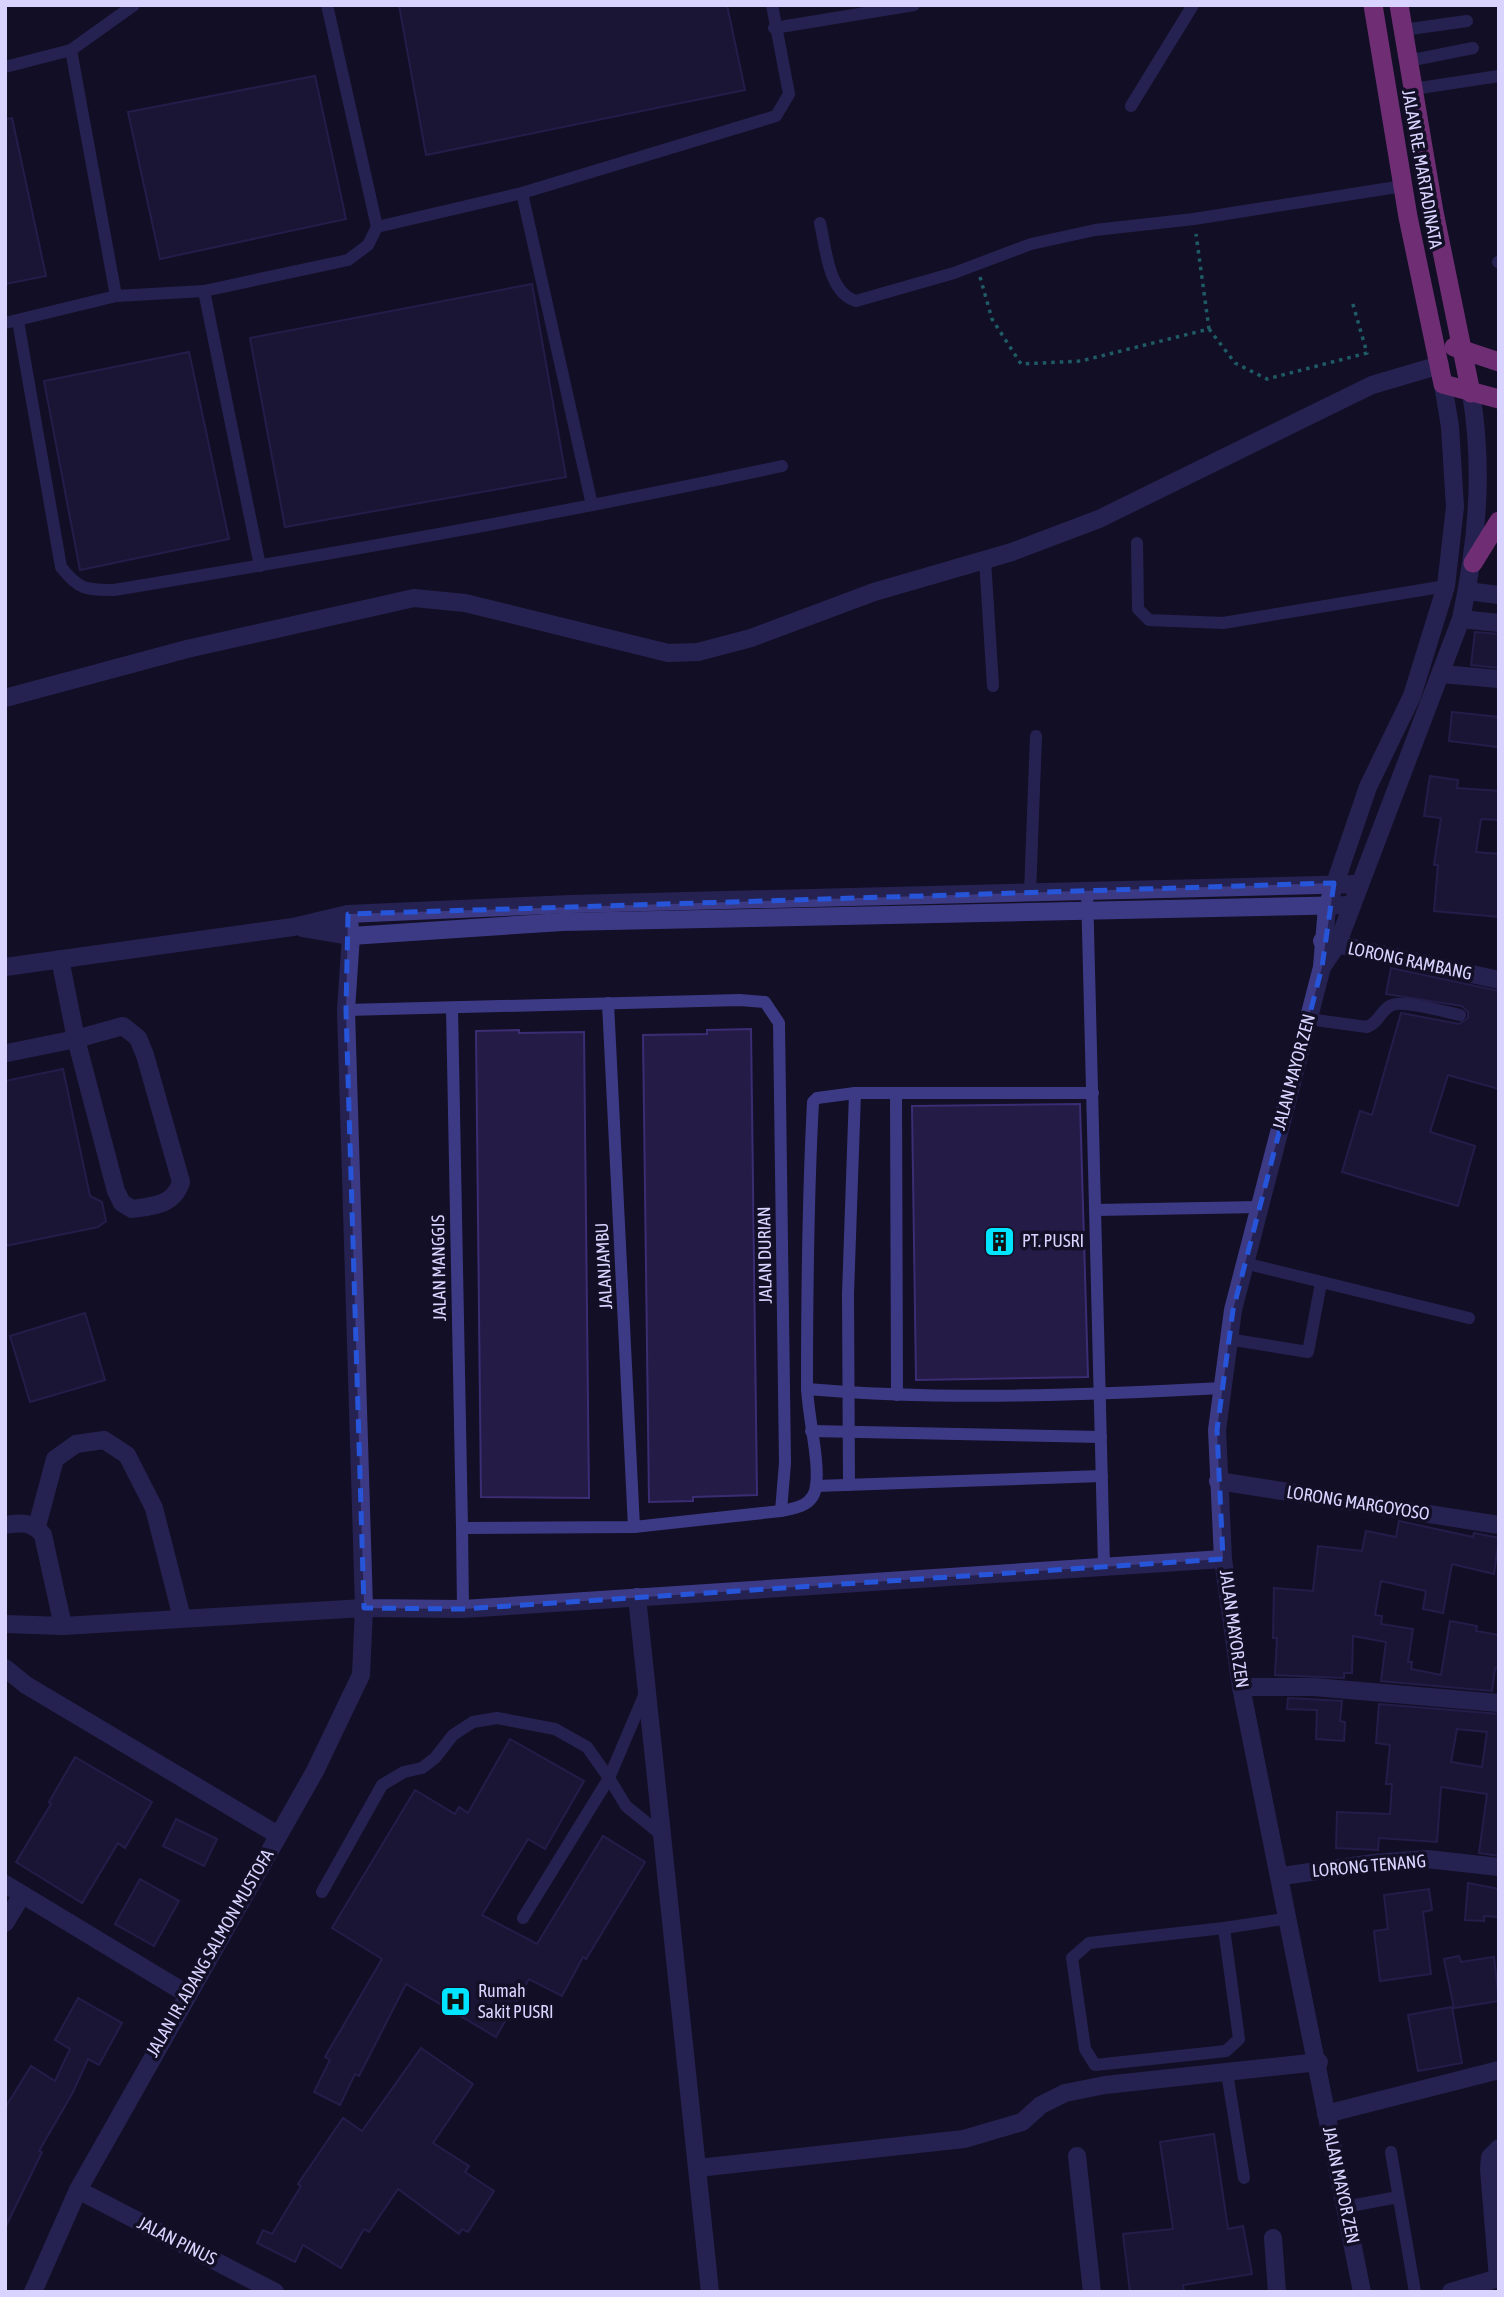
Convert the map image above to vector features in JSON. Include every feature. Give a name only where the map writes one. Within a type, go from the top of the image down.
[{"type":"highway","name":"JALAN RE. MARTADINATA","points":[[1373,5],[1403,186],[1442,375]]},
{"type":"highway","points":[[1399,5],[1434,212],[1471,393]]},
{"type":"highway","points":[[1433,339],[1499,362]]},
{"type":"highway","points":[[1442,375],[1471,393],[1499,398]]},
{"type":"highway","points":[[1473,563],[1499,522]]},
{"type":"street","points":[[5,698],[200,646],[414,598],[465,603],[668,653],[698,652],[751,639],[874,592],[985,560],[1099,520],[1372,385],[1442,375]]},
{"type":"street","name":"JALAN MAYOR ZEN","points":[[1330,943],[1327,906],[1334,883],[1368,787],[1412,696],[1446,586],[1455,508],[1450,427],[1442,375]]},
{"type":"street","name":"JALAN MAYOR ZEN","points":[[1362,2292],[1282,1875],[1241,1686],[1223,1559],[1217,1481],[1217,1430],[1228,1339],[1244,1263],[1322,967],[1330,943],[1352,905],[1461,619],[1473,563],[1479,466],[1471,393]]},
{"type":"street","points":[[1467,591],[1499,595]]},
{"type":"street","points":[[1461,619],[1499,623]]},
{"type":"street","points":[[1442,674],[1499,679]]},
{"type":"street","points":[[5,967],[293,927],[348,914],[571,904],[1360,884]]},
{"type":"street","points":[[293,927],[351,936],[562,922],[1352,905]]},
{"type":"street","name":"JALAN IR. ADANG SALMON MUSTOFA","points":[[33,2292],[78,2190],[314,1771],[361,1675],[364,1608],[346,1010],[351,936],[348,914]]},
{"type":"street","name":"LORONG RAMBANG","points":[[1330,943],[1499,980]]},
{"type":"street","points":[[7,1053],[76,1039],[123,1026],[138,1038],[181,1182],[177,1193],[166,1202],[132,1209],[122,1203],[116,1191],[76,1039],[60,959]]},
{"type":"street","points":[[37,1526],[55,1459],[76,1444],[104,1440],[127,1455],[154,1508],[182,1618]]},
{"type":"street","name":"LORONG MARGOYOSO","points":[[1217,1481],[1499,1525]]},
{"type":"street","points":[[5,1525],[19,1522],[37,1526],[43,1535],[64,1626]]},
{"type":"street","points":[[5,1624],[64,1626],[364,1608],[463,1609],[1223,1559]]},
{"type":"street","points":[[637,1597],[710,2292]]},
{"type":"street","points":[[5,1668],[26,1685],[278,1835]]},
{"type":"street","points":[[1241,1686],[1314,1687],[1499,1703]]},
{"type":"street","name":"LORONG TENANG","points":[[1282,1875],[1427,1859],[1499,1867]]},
{"type":"street","points":[[5,1884],[187,1994]]},
{"type":"street","points":[[5,1923],[22,1895]]},
{"type":"street","points":[[698,2168],[964,2139],[1021,2122],[1041,2105],[1065,2094],[1105,2085],[1319,2062]]},
{"type":"street","points":[[1326,2114],[1499,2070]]},
{"type":"street","points":[[1451,2292],[1498,2278],[1489,2169],[1490,2157],[1499,2148]]},
{"type":"street","points":[[1077,2155],[1092,2292]]},
{"type":"street","name":"JALAN PINUS","points":[[78,2190],[275,2292]]},
{"type":"street","points":[[1273,2238],[1277,2292]]},
{"type":"lane","points":[[5,67],[71,50],[134,5]]},
{"type":"lane","points":[[327,5],[377,227],[368,246],[348,260],[204,291],[116,296],[11,322],[61,566],[75,585],[92,590],[114,590],[260,566],[592,505],[782,466]]},
{"type":"lane","points":[[377,227],[522,194],[776,116],[789,94],[788,75],[774,28],[772,5]]},
{"type":"lane","points":[[774,28],[914,5]]},
{"type":"lane","points":[[1131,106],[1194,5]]},
{"type":"lane","points":[[1403,30],[1467,21]]},
{"type":"lane","points":[[1408,61],[1474,48]]},
{"type":"lane","points":[[71,50],[116,296]]},
{"type":"lane","points":[[1413,89],[1499,76]]},
{"type":"lane","points":[[820,223],[836,288],[846,299],[856,301],[977,265],[1031,244],[1095,230],[1194,219],[1403,186]]},
{"type":"lane","points":[[522,194],[592,505]]},
{"type":"lane","points":[[204,291],[260,566]]},
{"type":"lane","points":[[1137,543],[1138,609],[1149,620],[1223,623],[1446,586]]},
{"type":"lane","points":[[985,560],[993,686]]},
{"type":"lane","points":[[1030,893],[1036,736]]},
{"type":"lane","points":[[1087,890],[1104,1566]]},
{"type":"lane","name":"JALAN DURIAN","points":[[608,1003],[765,1002],[779,1023],[785,1463],[781,1511]]},
{"type":"lane","points":[[346,1010],[608,1003]]},
{"type":"lane","name":"JALANJAMBU","points":[[608,1003],[634,1527]]},
{"type":"lane","points":[[1308,1020],[1367,1027],[1376,1023],[1388,1007],[1400,1003],[1460,1015]]},
{"type":"lane","name":"JALAN MANGGIS","points":[[452,1007],[463,1609]]},
{"type":"lane","points":[[462,1528],[634,1527],[803,1507],[816,1486],[807,1389],[807,1208],[813,1102],[821,1095],[855,1093],[1093,1093]]},
{"type":"lane","points":[[849,1485],[847,1392],[855,1093]]},
{"type":"lane","points":[[896,1093],[897,1395]]},
{"type":"lane","points":[[1096,1210],[1258,1207]]},
{"type":"lane","points":[[1244,1263],[1469,1318]]},
{"type":"lane","points":[[1228,1339],[1308,1352],[1321,1283]]},
{"type":"lane","points":[[807,1389],[897,1395],[1100,1395],[1223,1388]]},
{"type":"lane","points":[[811,1431],[1101,1437]]},
{"type":"lane","points":[[816,1486],[1102,1476]]},
{"type":"lane","points":[[523,1918],[609,1778],[647,1688]]},
{"type":"lane","points":[[322,1892],[382,1785],[396,1776],[422,1768],[435,1758],[453,1735],[473,1722],[497,1718],[555,1730],[587,1747],[626,1806],[663,1836]]},
{"type":"lane","points":[[1224,1928],[1239,2039],[1237,2044],[1226,2051],[1095,2065],[1086,2049],[1072,1958],[1078,1950],[1088,1943],[1290,1918]]},
{"type":"lane","points":[[1227,2073],[1244,2178]]},
{"type":"lane","points":[[1391,2152],[1415,2292]]},
{"type":"lane","points":[[1345,2207],[1398,2197]]},
{"type":"path","points":[[1194,219],[1209,329],[1235,363],[1267,379],[1367,353],[1352,301]]},
{"type":"path","points":[[977,265],[992,319],[1021,364],[1081,362],[1209,329]]},
{"type":"highlighted area","points":[[1334,883],[1322,967],[1233,1310],[1217,1430],[1223,1559],[463,1609],[364,1608],[346,1010],[348,914]]},
{"type":"building","points":[[399,5],[727,5],[745,90],[426,155]]},
{"type":"building","points":[[315,76],[346,219],[160,259],[128,112]]},
{"type":"building","points":[[12,118],[46,276],[5,284],[5,119]]},
{"type":"building","points":[[532,284],[566,477],[285,527],[250,338]]},
{"type":"building","points":[[189,352],[229,539],[80,570],[44,381]]},
{"type":"building","points":[[1475,632],[1499,634],[1499,668],[1471,665]]},
{"type":"building","points":[[1452,712],[1499,717],[1498,747],[1449,741]]},
{"type":"building","points":[[1430,776],[1458,780],[1457,788],[1499,791],[1499,820],[1481,819],[1476,852],[1499,854],[1499,917],[1434,911],[1438,865],[1434,865],[1441,818],[1424,816]]},
{"type":"building","points":[[1391,968],[1499,991],[1499,1089],[1448,1075],[1430,1132],[1475,1146],[1458,1206],[1342,1172],[1360,1111],[1372,1115],[1401,1013],[1459,1024],[1468,1018],[1468,1012],[1462,1006],[1386,994]]},
{"type":"building","points":[[751,1029],[757,1495],[693,1497],[693,1501],[649,1502],[643,1035],[707,1034],[707,1030]]},
{"type":"building","points":[[519,1030],[519,1033],[584,1032],[589,1498],[481,1497],[476,1031]]},
{"type":"building","points":[[63,1069],[90,1196],[102,1202],[106,1221],[98,1227],[5,1246],[5,1081]]},
{"type":"building","name":"PT. PUSRI","points":[[1080,1104],[1088,1377],[916,1380],[912,1106]]},
{"type":"building","points":[[85,1313],[105,1380],[30,1402],[10,1336]]},
{"type":"building","points":[[1399,1521],[1473,1537],[1474,1533],[1499,1538],[1494,1574],[1452,1564],[1443,1613],[1423,1609],[1426,1591],[1381,1581],[1375,1615],[1382,1616],[1381,1624],[1413,1629],[1408,1662],[1412,1662],[1411,1669],[1441,1675],[1450,1621],[1477,1626],[1476,1631],[1499,1635],[1499,1669],[1495,1668],[1492,1691],[1381,1681],[1386,1642],[1353,1636],[1352,1673],[1344,1673],[1344,1678],[1275,1675],[1277,1638],[1273,1638],[1274,1588],[1313,1591],[1318,1546],[1362,1551],[1366,1531],[1396,1537]]},
{"type":"building","points":[[1288,1698],[1342,1701],[1340,1721],[1345,1722],[1344,1741],[1316,1739],[1317,1710],[1287,1709]]},
{"type":"building","points":[[1379,1704],[1499,1714],[1499,1856],[1479,1853],[1487,1794],[1441,1787],[1437,1842],[1379,1838],[1378,1850],[1336,1848],[1337,1812],[1390,1814],[1392,1784],[1386,1784],[1390,1745],[1376,1743]],"holes":[[[1457,1729],[1487,1732],[1482,1767],[1451,1762]]]},
{"type":"building","points":[[510,1739],[584,1781],[545,1849],[528,1839],[482,1915],[537,1944],[603,1836],[645,1862],[586,1959],[583,1957],[562,1996],[529,1979],[496,2037],[406,1984],[359,2076],[355,2074],[340,2105],[314,2092],[330,2060],[325,2057],[382,1959],[332,1928],[415,1790],[455,1814],[459,1807],[468,1813]]},
{"type":"building","points":[[75,1757],[152,1802],[125,1848],[118,1843],[82,1903],[16,1862],[51,1804],[49,1802]]},
{"type":"building","points":[[176,1819],[217,1839],[204,1866],[163,1846]]},
{"type":"building","points":[[140,1879],[179,1901],[154,1946],[115,1924]]},
{"type":"building","points":[[1468,1883],[1499,1889],[1499,1917],[1484,1916],[1484,1921],[1465,1920]]},
{"type":"building","points":[[1429,1889],[1432,1910],[1423,1912],[1431,1974],[1380,1981],[1374,1931],[1388,1929],[1384,1895]]},
{"type":"building","points":[[1459,1956],[1461,1962],[1494,1957],[1499,2001],[1454,2008],[1444,1959]]},
{"type":"building","points":[[78,1998],[122,2023],[99,2065],[88,2059],[73,2092],[39,2151],[42,2152],[5,2228],[5,2108],[31,2066],[55,2081],[70,2049],[55,2040]]},
{"type":"building","points":[[1452,2007],[1462,2063],[1418,2071],[1408,2015]]},
{"type":"building","points":[[421,2048],[473,2084],[433,2143],[469,2166],[465,2172],[494,2191],[468,2232],[462,2229],[459,2234],[398,2189],[369,2232],[364,2229],[341,2268],[303,2245],[295,2262],[257,2243],[263,2230],[272,2234],[301,2186],[298,2184],[343,2118],[362,2131]]},
{"type":"building","points":[[1214,2134],[1228,2229],[1243,2226],[1252,2274],[1183,2285],[1184,2292],[1130,2292],[1123,2234],[1173,2229],[1160,2142]]},
{"type":"place","name":"PT. PUSRI","points":[[999,1241]]},
{"type":"place","name":"Rumah Sakit PUSRI","points":[[455,2001]]}]
